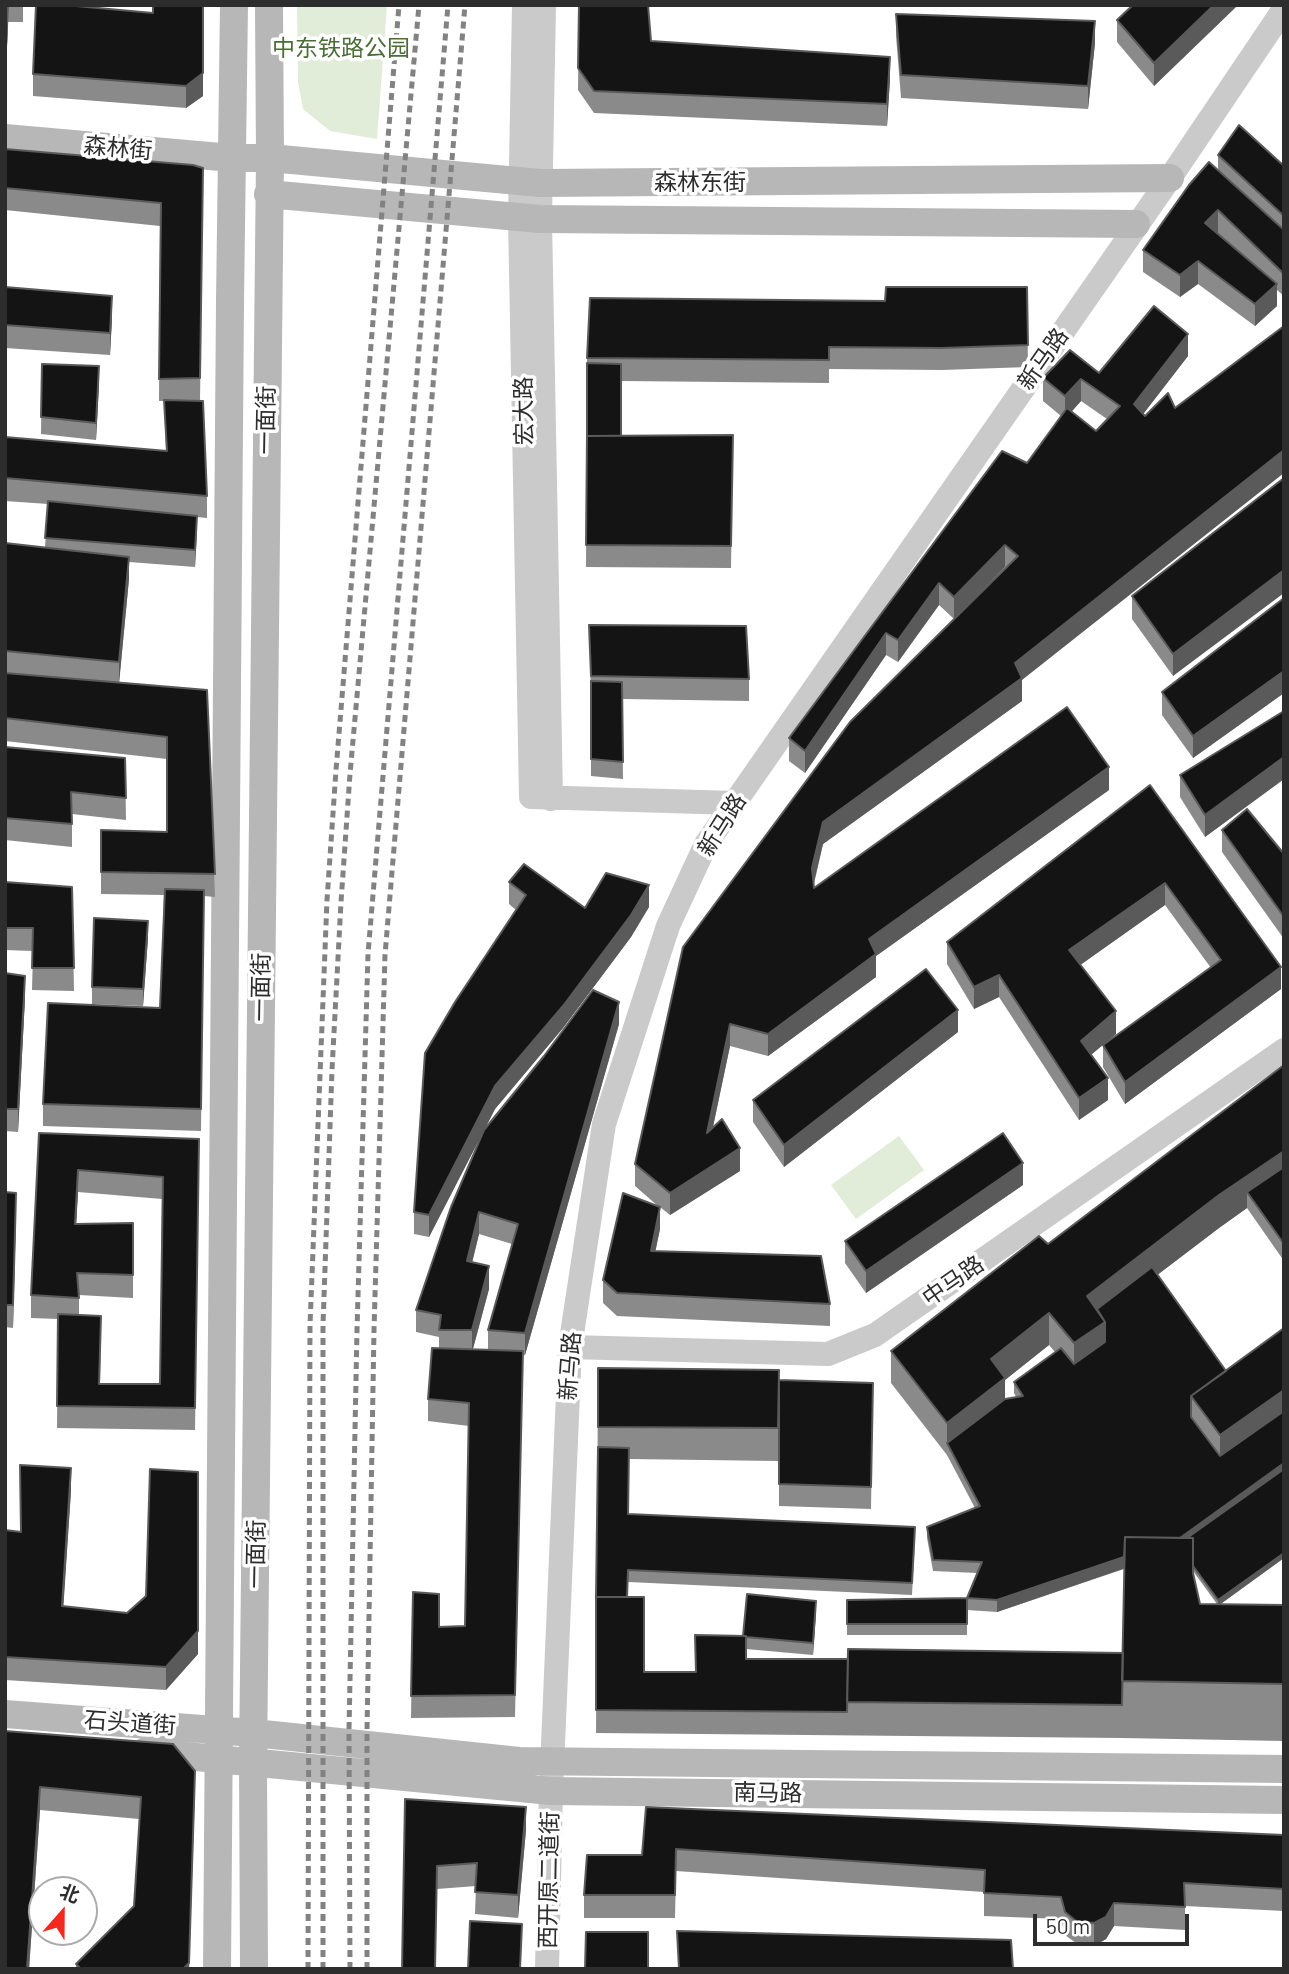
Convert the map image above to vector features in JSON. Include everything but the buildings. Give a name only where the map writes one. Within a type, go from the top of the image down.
[{"type":"main road","name":"一面街","points":[[217,1969],[234,5]]},
{"type":"main road","name":"一面街","points":[[254,1969],[253,1763],[270,158],[269,5]]},
{"type":"main road","name":"森林街","points":[[5,138],[232,158]]},
{"type":"main road","name":"森林东街","points":[[232,158],[270,158],[530,182],[1170,178]]},
{"type":"main road","name":"森林东街","points":[[268,194],[530,218],[1136,224]]},
{"type":"main road","name":"石头道街","points":[[5,1714],[254,1733]]},
{"type":"main road","name":"南马路","points":[[254,1733],[519,1760],[1284,1769]]},
{"type":"main road","name":"石头道街","points":[[124,1751],[253,1763]]},
{"type":"main road","name":"南马路","points":[[253,1763],[551,1790],[1284,1800]]},
{"type":"street","name":"宏大路","points":[[524,5],[530,182],[531,797],[735,803]]},
{"type":"street","name":"宏大路","points":[[530,182],[544,5]]},
{"type":"street","name":"新马路","points":[[551,1790],[570,1348],[604,1124],[668,926],[706,844],[1170,178],[1284,9]]},
{"type":"street","name":"中马路","points":[[570,1348],[828,1354],[875,1335],[1284,1050]]},
{"type":"street","name":"西开原二道街","points":[[547,1969],[551,1790]]},
{"type":"green space","name":"中东铁路公园","points":[[297,5],[387,5],[377,139],[330,131],[303,109],[298,82]]},
{"type":"green space","points":[[899,1136],[924,1170],[856,1219],[831,1185]]},
{"type":"railway","points":[[308,1969],[310,1325],[327,900],[399,5]]},
{"type":"railway","points":[[323,1969],[323,1325],[332,1070],[350,774],[419,5]]},
{"type":"railway","points":[[350,1969],[349,1730],[368,954],[448,5]]},
{"type":"railway","points":[[367,1969],[367,1731],[374,1330],[385,955],[465,5]]}]
